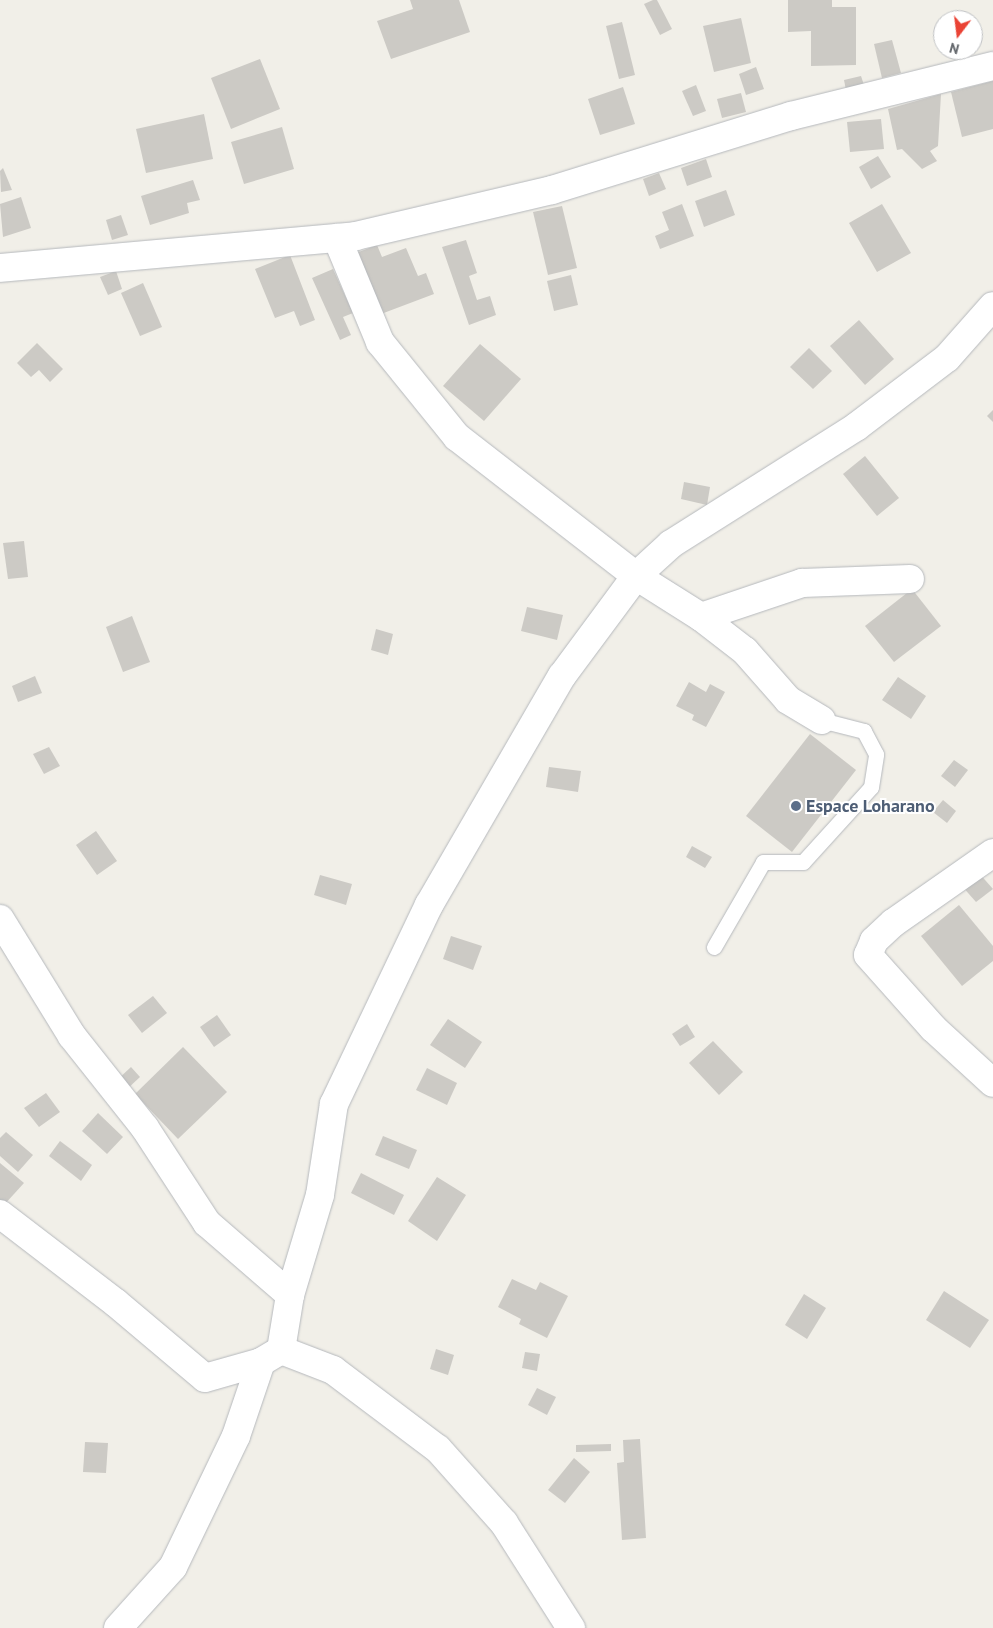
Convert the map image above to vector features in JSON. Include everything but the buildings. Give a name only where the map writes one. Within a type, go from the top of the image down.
[{"type":"street","points":[[0,268],[337,238],[552,190],[791,116],[993,66]]},
{"type":"street","points":[[337,238],[380,342],[457,437],[636,576],[701,618],[746,651],[788,700],[821,720]]},
{"type":"street","points":[[118,1628],[173,1567],[236,1436],[271,1356],[320,1195],[334,1104],[429,904],[562,676],[636,576],[671,544],[856,428],[947,358],[993,306]]},
{"type":"street","points":[[701,618],[802,583],[910,579]]},
{"type":"street","points":[[993,853],[894,923],[874,941],[868,955],[933,1028],[993,1083]]},
{"type":"street","points":[[0,919],[72,1036],[145,1128],[207,1223],[290,1295]]},
{"type":"street","points":[[0,1214],[116,1302],[205,1378],[271,1356],[334,1370],[438,1449],[504,1523],[571,1628]]},
{"type":"lane","points":[[714,947],[763,862],[803,862],[871,787],[876,754],[864,731],[821,720]]},
{"type":"place","name":"Espace Loharano","points":[[796,806]]}]
